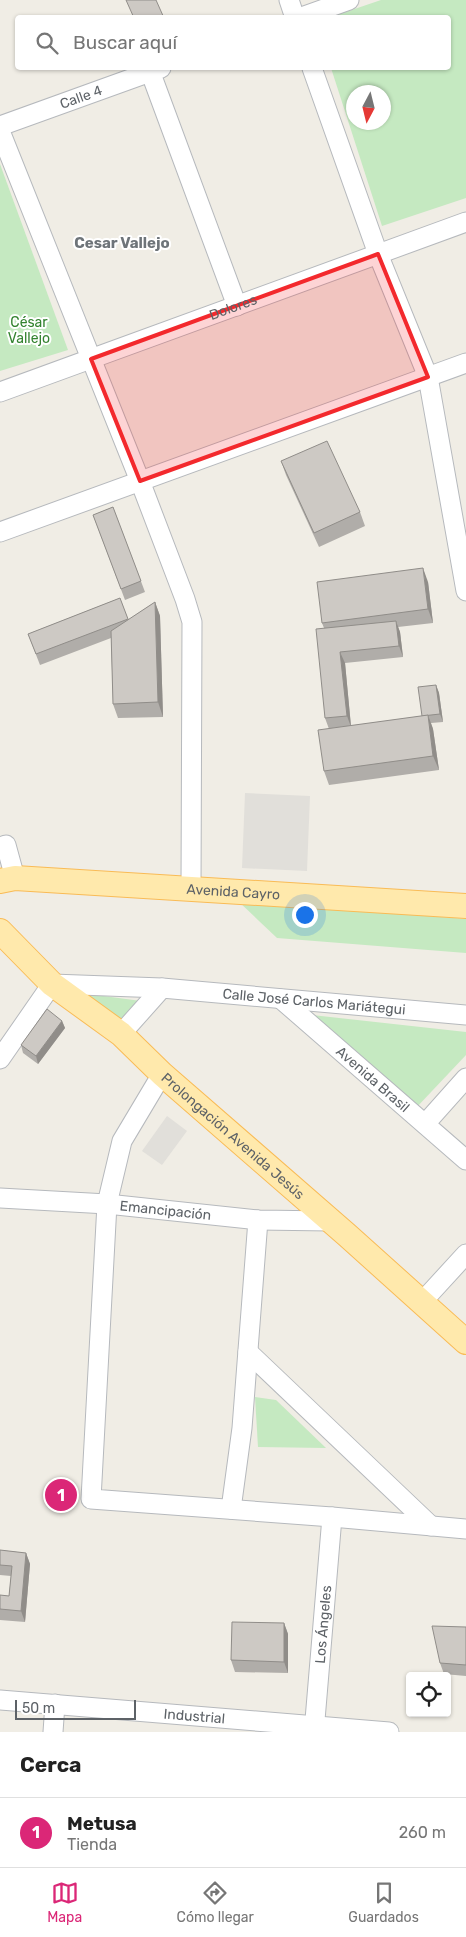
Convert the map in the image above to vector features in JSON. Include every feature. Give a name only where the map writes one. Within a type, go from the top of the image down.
[{"type":"main road","name":"Avenida Cayro","points":[[8,880],[466,906]]},
{"type":"main road","name":"Prolongación Avenida Jesús","points":[[0,931],[52,984],[120,1034],[162,1074],[330,1220],[466,1342]]},
{"type":"street","points":[[289,0],[293,15]]},
{"type":"street","points":[[307,15],[349,0]]},
{"type":"street","name":"Calle 4","points":[[0,126],[153,70]]},
{"type":"street","points":[[156,70],[237,306]]},
{"type":"street","points":[[313,70],[378,254],[428,377],[466,590]]},
{"type":"street","points":[[0,130],[140,481],[192,622],[190,889]]},
{"type":"street","name":"Dolores","points":[[0,392],[466,222]]},
{"type":"street","points":[[0,532],[466,363]]},
{"type":"street","points":[[0,847],[6,845],[8,880]]},
{"type":"street","points":[[0,1059],[52,984]]},
{"type":"street","name":"Calle José Carlos Mariátegui","points":[[52,984],[162,988],[466,1015]]},
{"type":"street","points":[[120,1034],[162,988]]},
{"type":"street","name":"Avenida Brasil","points":[[281,999],[466,1160]]},
{"type":"street","points":[[162,1074],[122,1141],[107,1204],[91,1499],[332,1517],[466,1530]]},
{"type":"street","points":[[425,1124],[466,1078]]},
{"type":"street","name":"Emancipación","points":[[0,1198],[107,1204],[258,1220],[330,1220]]},
{"type":"street","points":[[231,1509],[242,1428],[258,1220]]},
{"type":"street","points":[[422,1302],[466,1254]]},
{"type":"street","points":[[248,1352],[431,1526]]},
{"type":"street","name":"Los Ángeles","points":[[314,1729],[332,1517]]},
{"type":"street","name":"Industrial","points":[[0,1700],[55,1704],[182,1723],[389,1732]]},
{"type":"street","points":[[53,1732],[55,1704]]},
{"type":"highlighted area","points":[[378,254],[428,377],[140,481],[91,359]]},
{"type":"shaded area","points":[[245,793],[310,796],[307,871],[242,868]]},
{"type":"shaded area","points":[[167,1116],[187,1131],[162,1165],[142,1151]]},
{"type":"green space","points":[[381,0],[466,0],[466,198],[382,226],[351,130],[391,130],[391,85],[346,85],[346,114],[332,70],[451,70],[451,15],[337,15]]},
{"type":"green space","name":"César Vallejo","points":[[0,164],[68,350],[0,371]]},
{"type":"green space","points":[[237,900],[466,919],[466,953],[277,938]]},
{"type":"green space","points":[[81,993],[141,1001],[124,1029]]},
{"type":"green space","points":[[312,1015],[466,1032],[466,1055],[415,1109]]},
{"type":"green space","points":[[255,1397],[276,1400],[326,1448],[258,1447]]},
{"type":"building","points":[[126,0],[156,0],[163,15],[133,15]]},
{"type":"building","points":[[327,441],[360,512],[314,533],[281,461]]},
{"type":"building","points":[[113,507],[141,581],[121,589],[93,515]]},
{"type":"building","points":[[423,568],[428,609],[322,623],[317,582]]},
{"type":"building","points":[[120,598],[128,619],[36,654],[28,634]]},
{"type":"building","points":[[155,602],[158,702],[113,704],[111,631]]},
{"type":"building","points":[[396,621],[399,646],[340,652],[347,716],[325,718],[316,629]]},
{"type":"building","points":[[436,685],[440,714],[422,716],[418,687]]},
{"type":"building","points":[[428,715],[433,756],[324,771],[318,730]]},
{"type":"building","points":[[47,1009],[62,1021],[36,1056],[21,1045]]},
{"type":"building","points":[[0,1550],[26,1553],[21,1611],[0,1609],[0,1595],[9,1596],[12,1566],[0,1565]]},
{"type":"building","points":[[232,1622],[284,1623],[284,1662],[231,1660]]},
{"type":"building","points":[[432,1626],[466,1627],[466,1665],[440,1663]]},
{"type":"place","name":"Metusa","points":[[61,1495]]},
{"type":"district","name":"Cesar Vallejo","points":[[122,243]]}]
